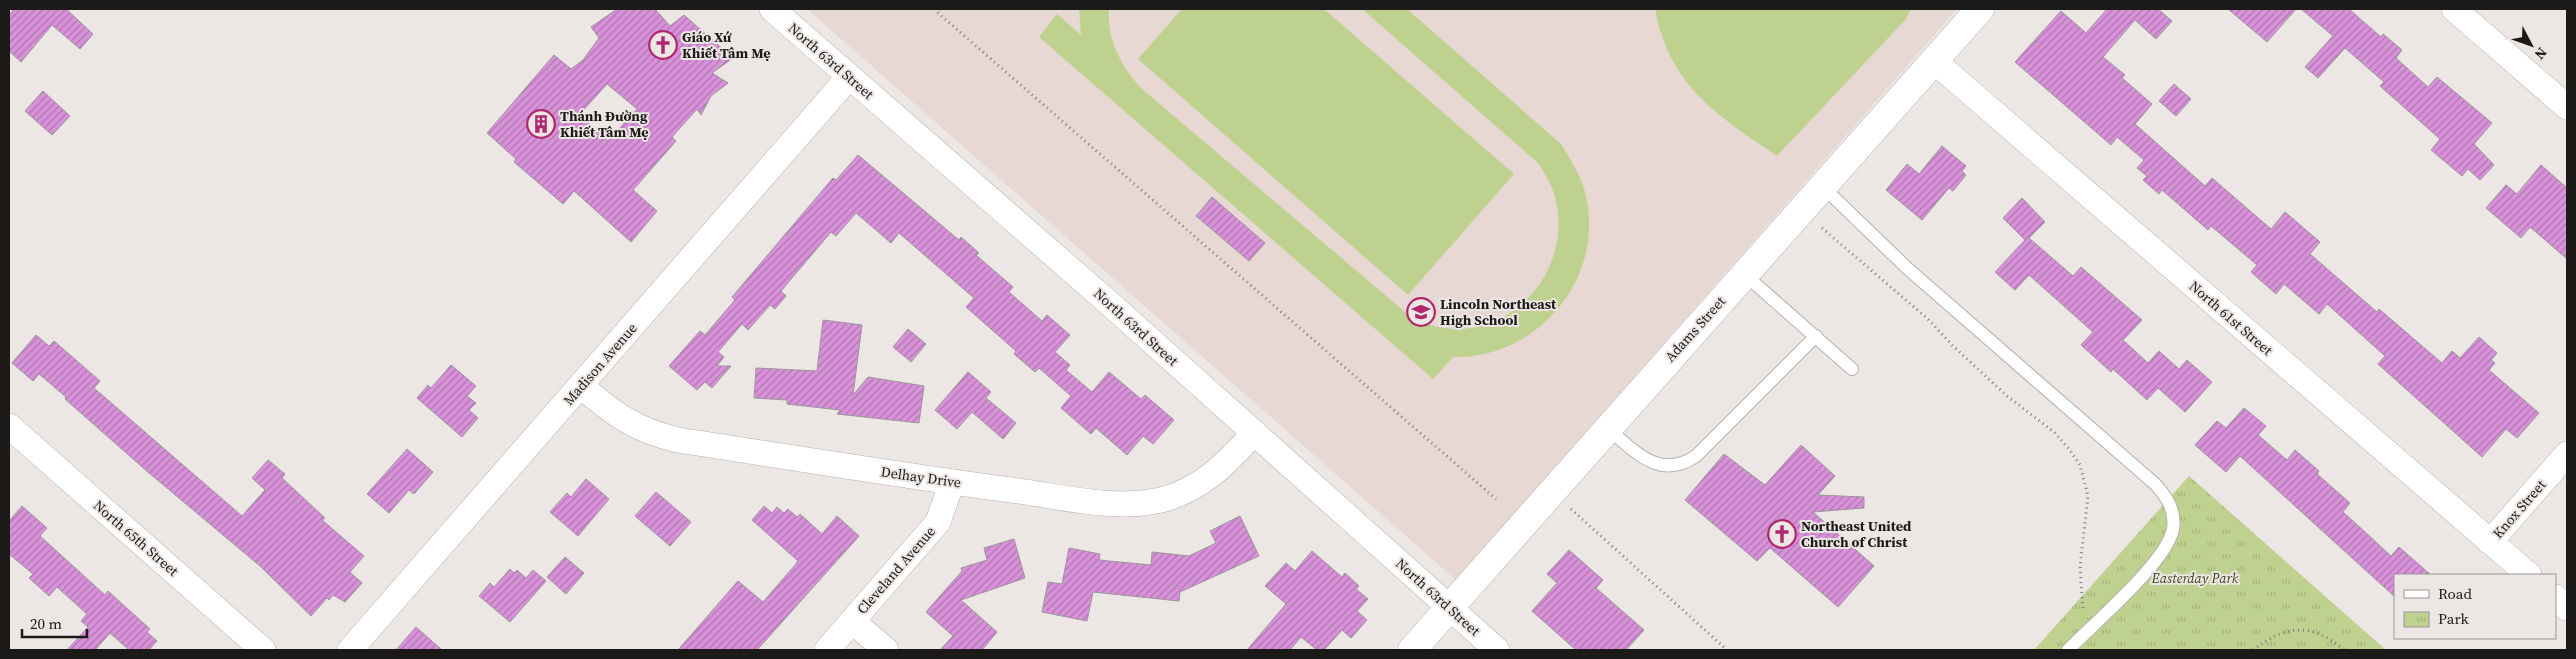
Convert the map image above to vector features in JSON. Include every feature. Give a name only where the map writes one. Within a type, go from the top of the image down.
[{"type":"main road","name":"Adams Street","points":[[1412,650],[1980,9]]},
{"type":"street","name":"North 63rd Street","points":[[772,9],[1102,296],[1497,650]]},
{"type":"street","points":[[2468,13],[2567,108]]},
{"type":"street","name":"North 61st Street","points":[[1934,61],[2528,574]]},
{"type":"street","name":"Madison Avenue","points":[[350,650],[849,77]]},
{"type":"street","name":"Delhay Drive","points":[[581,386],[625,422],[663,437],[952,482],[1105,503],[1145,503],[1172,496],[1206,479],[1224,466],[1254,433]]},
{"type":"street","name":"North 65th Street","points":[[9,426],[263,650]]},
{"type":"street","name":"Knox Street","points":[[2490,542],[2567,454]]},
{"type":"street","name":"Cleveland Avenue","points":[[827,650],[938,522],[952,482]]},
{"type":"street","points":[[2556,598],[2567,608]]},
{"type":"street","points":[[852,621],[886,650]]},
{"type":"lane","points":[[1822,186],[1907,268],[2155,484],[2168,500],[2172,510],[2173,528],[2162,552],[2097,624],[2068,650]]},
{"type":"lane","points":[[1744,274],[1852,369]]},
{"type":"lane","points":[[1607,428],[1654,463],[1672,466],[1685,464],[1696,456],[1816,336]]},
{"type":"path","points":[[940,9],[937,12],[1496,499]]},
{"type":"path","points":[[1822,228],[1928,319],[1953,346],[2007,396],[2054,432],[2080,465],[2088,496],[2080,567],[2082,614]]},
{"type":"path","points":[[1571,509],[1728,650]]},
{"type":"path","points":[[2253,650],[2275,635],[2299,630],[2324,635],[2344,650]]},
{"type":"shaded area","name":"Lincoln Northeast High School","points":[[807,9],[1957,9],[1456,580]]},
{"type":"green space","points":[[1079,9],[1109,9],[1110,32],[1117,52],[1128,71],[1142,89],[1404,311],[1424,323],[1452,329],[1480,326],[1504,317],[1525,301],[1542,280],[1553,256],[1558,229],[1556,201],[1549,181],[1538,163],[1362,9],[1407,9],[1561,144],[1583,185],[1589,223],[1586,253],[1576,282],[1560,307],[1538,328],[1513,344],[1484,354],[1453,357],[1433,379],[1039,37],[1057,14],[1081,35]]},
{"type":"green space","points":[[1182,9],[1324,9],[1514,174],[1408,295],[1138,59]]},
{"type":"green space","points":[[1656,9],[1911,9],[1906,19],[1777,156],[1725,119],[1695,92],[1671,58],[1659,27]]},
{"type":"green space","name":"Easterday Park","points":[[2189,476],[2386,650],[2034,650]]},
{"type":"building","points":[[14,9],[66,9],[93,34],[80,49],[52,25],[21,62],[9,51],[9,15]]},
{"type":"building","name":"Thánh Đường Khiết Tâm Mẹ","points":[[617,9],[655,9],[670,26],[684,15],[733,58],[712,73],[728,83],[711,96],[701,115],[697,109],[672,137],[676,141],[633,190],[657,211],[631,242],[574,191],[563,204],[514,162],[516,159],[487,133],[554,55],[571,69],[583,60],[599,38],[591,27]],"holes":[[[607,84],[637,109],[608,141],[579,115]]]},
{"type":"building","points":[[2107,9],[2158,9],[2172,21],[2156,39],[2135,20],[2103,57],[2125,75],[2122,78],[2152,104],[2135,124],[2205,186],[2212,178],[2271,229],[2285,212],[2320,242],[2310,254],[2377,312],[2379,309],[2442,363],[2452,351],[2460,358],[2479,337],[2497,353],[2491,360],[2495,363],[2489,370],[2539,413],[2517,438],[2506,429],[2482,457],[2378,364],[2385,356],[2327,304],[2319,314],[2284,284],[2276,294],[2251,272],[2257,265],[2211,226],[2208,230],[2162,190],[2159,194],[2143,180],[2147,176],[2137,168],[2144,160],[2117,137],[2111,145],[2015,62],[2061,11],[2086,33]]},
{"type":"building","points":[[2228,9],[2296,9],[2267,42]]},
{"type":"building","points":[[2301,9],[2349,9],[2381,37],[2383,34],[2402,50],[2396,58],[2428,87],[2437,77],[2492,123],[2474,144],[2494,165],[2480,180],[2468,169],[2462,176],[2431,150],[2440,139],[2380,86],[2384,82],[2345,48],[2318,78],[2305,67],[2333,36]]},
{"type":"building","points":[[2174,84],[2191,99],[2176,116],[2159,101]]},
{"type":"building","points":[[43,91],[70,116],[52,135],[25,111]]},
{"type":"building","points":[[1942,146],[1966,166],[1962,171],[1966,175],[1953,191],[1949,188],[1922,220],[1886,190],[1907,164],[1919,174]]},
{"type":"building","points":[[858,155],[959,240],[961,237],[979,253],[976,255],[1013,287],[1009,292],[1042,321],[1047,315],[1070,335],[1055,352],[1070,365],[1066,370],[1092,392],[1109,372],[1141,399],[1145,395],[1174,420],[1153,444],[1143,436],[1127,455],[1096,428],[1091,434],[1061,408],[1071,396],[1039,368],[1035,372],[1014,354],[1016,351],[966,307],[974,298],[899,233],[891,243],[856,213],[836,236],[831,232],[781,291],[786,296],[775,309],[770,305],[748,330],[742,324],[718,352],[724,357],[717,366],[731,366],[712,388],[705,382],[697,390],[669,366],[700,331],[705,335],[735,300],[732,297],[833,178],[836,180]]},
{"type":"building","points":[[2541,165],[2567,188],[2567,259],[2530,227],[2521,238],[2486,208],[2506,185],[2517,194]]},
{"type":"building","points":[[1212,197],[1265,243],[1249,261],[1196,216]]},
{"type":"building","points":[[2022,198],[2045,222],[2029,238],[2073,276],[2081,267],[2142,320],[2123,340],[2148,363],[2159,351],[2179,369],[2187,360],[2212,382],[2185,412],[2158,388],[2147,400],[2113,369],[2111,372],[2081,345],[2093,332],[2029,275],[2015,290],[1995,272],[2025,240],[2003,218]]},
{"type":"building","points":[[823,320],[862,325],[853,395],[868,377],[924,386],[919,423],[837,414],[840,410],[787,404],[787,400],[754,398],[756,368],[817,371]]},
{"type":"building","points":[[908,329],[926,344],[911,362],[893,347]]},
{"type":"building","points":[[36,335],[49,346],[54,341],[100,381],[94,388],[242,516],[265,490],[252,478],[268,460],[285,474],[282,478],[325,518],[322,520],[364,556],[350,572],[362,583],[345,602],[333,595],[329,600],[327,598],[311,616],[260,566],[149,473],[39,374],[33,381],[12,363]]},
{"type":"building","points":[[451,365],[476,386],[467,396],[476,403],[469,410],[478,418],[462,437],[417,398],[428,385],[431,388]]},
{"type":"building","points":[[968,372],[991,392],[986,398],[1016,423],[1003,439],[972,412],[957,429],[935,410]]},
{"type":"building","points":[[2244,408],[2266,426],[2258,435],[2287,460],[2295,450],[2319,471],[2317,474],[2350,503],[2343,512],[2391,556],[2399,547],[2430,574],[2394,574],[2394,596],[2240,456],[2226,472],[2195,445],[2217,421],[2226,428]]},
{"type":"building","name":"Northeast United Church of Christ","points":[[1801,445],[1835,476],[1818,495],[1864,497],[1864,508],[1813,512],[1874,566],[1838,607],[1770,548],[1757,561],[1685,500],[1724,454],[1765,485]]},
{"type":"building","points":[[407,449],[433,472],[414,494],[409,490],[389,513],[367,494]]},
{"type":"building","points":[[586,479],[609,499],[578,536],[550,512],[567,493],[571,497]]},
{"type":"building","points":[[656,492],[691,522],[670,546],[635,516]]},
{"type":"building","points":[[22,506],[47,528],[40,536],[105,595],[108,591],[150,629],[147,632],[157,641],[149,650],[129,650],[110,633],[95,650],[67,650],[88,627],[81,621],[87,614],[57,587],[49,596],[29,578],[33,574],[9,554],[9,521]]},
{"type":"building","points":[[764,506],[772,513],[777,507],[784,513],[788,509],[797,517],[800,514],[822,534],[837,516],[859,536],[757,650],[678,650],[738,581],[763,602],[798,561],[752,520]]},
{"type":"building","points":[[1240,516],[1259,556],[1180,592],[1179,601],[1093,592],[1087,621],[1042,612],[1048,582],[1062,584],[1069,548],[1100,554],[1099,560],[1151,565],[1152,552],[1189,556],[1216,543],[1210,531]]},
{"type":"building","points":[[1014,539],[1025,578],[961,600],[997,632],[982,650],[940,650],[953,636],[926,612],[962,571],[961,568],[987,560],[984,548]]},
{"type":"building","points":[[1569,550],[1603,580],[1596,588],[1644,630],[1626,650],[1576,650],[1532,611],[1557,583],[1547,574]]},
{"type":"building","points":[[1312,551],[1342,577],[1345,573],[1359,586],[1356,589],[1368,599],[1357,611],[1367,620],[1351,638],[1342,630],[1324,650],[1317,650],[1301,637],[1290,650],[1247,650],[1286,604],[1265,586],[1286,563],[1295,571]]},
{"type":"building","points":[[565,557],[584,573],[566,594],[547,577]]},
{"type":"building","points":[[510,569],[514,573],[517,570],[526,578],[533,570],[546,581],[510,622],[479,596],[490,583],[494,587]]},
{"type":"building","points":[[416,627],[442,650],[396,650]]},
{"type":"place","name":"Giáo Xứ Khiết Tâm Mẹ","points":[[663,45]]},
{"type":"place","name":"Thánh Đường Khiết Tâm Mẹ","points":[[541,124]]},
{"type":"place","name":"Lincoln Northeast High School","points":[[1421,312]]},
{"type":"place","name":"Northeast United Church of Christ","points":[[1782,534]]}]
